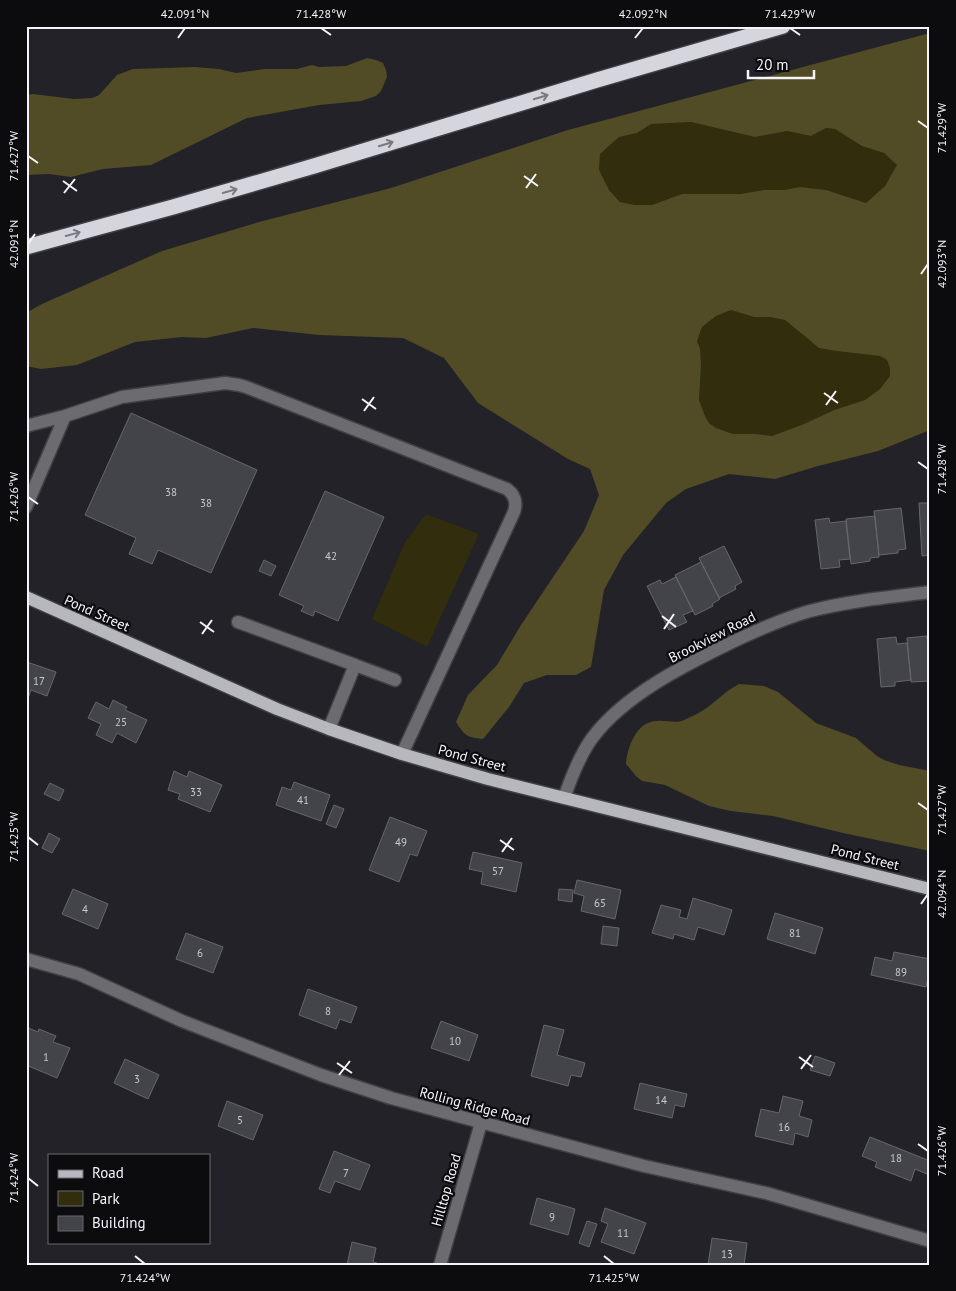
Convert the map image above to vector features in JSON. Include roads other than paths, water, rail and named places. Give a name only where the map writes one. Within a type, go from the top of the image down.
[{"type":"highway","points":[[28,246],[211,196],[784,26]]},
{"type":"main road","name":"Pond Street","points":[[26,598],[247,696],[330,729],[402,754],[488,779],[930,889]]},
{"type":"street","points":[[26,426],[122,398],[232,383],[255,390],[504,487],[509,491],[514,496],[514,512],[402,754]]},
{"type":"street","points":[[27,505],[65,416]]},
{"type":"street","name":"Brookview Road","points":[[564,798],[578,764],[592,738],[608,719],[652,686],[684,666],[756,631],[810,612],[845,604],[930,592]]},
{"type":"street","points":[[238,622],[395,680]]},
{"type":"street","points":[[330,729],[355,665]]},
{"type":"street","name":"Rolling Ridge Road","points":[[26,959],[79,974],[182,1021],[321,1075],[391,1098],[644,1166],[766,1193],[930,1241]]},
{"type":"street","name":"Hilltop Road","points":[[440,1265],[481,1123]]}]
